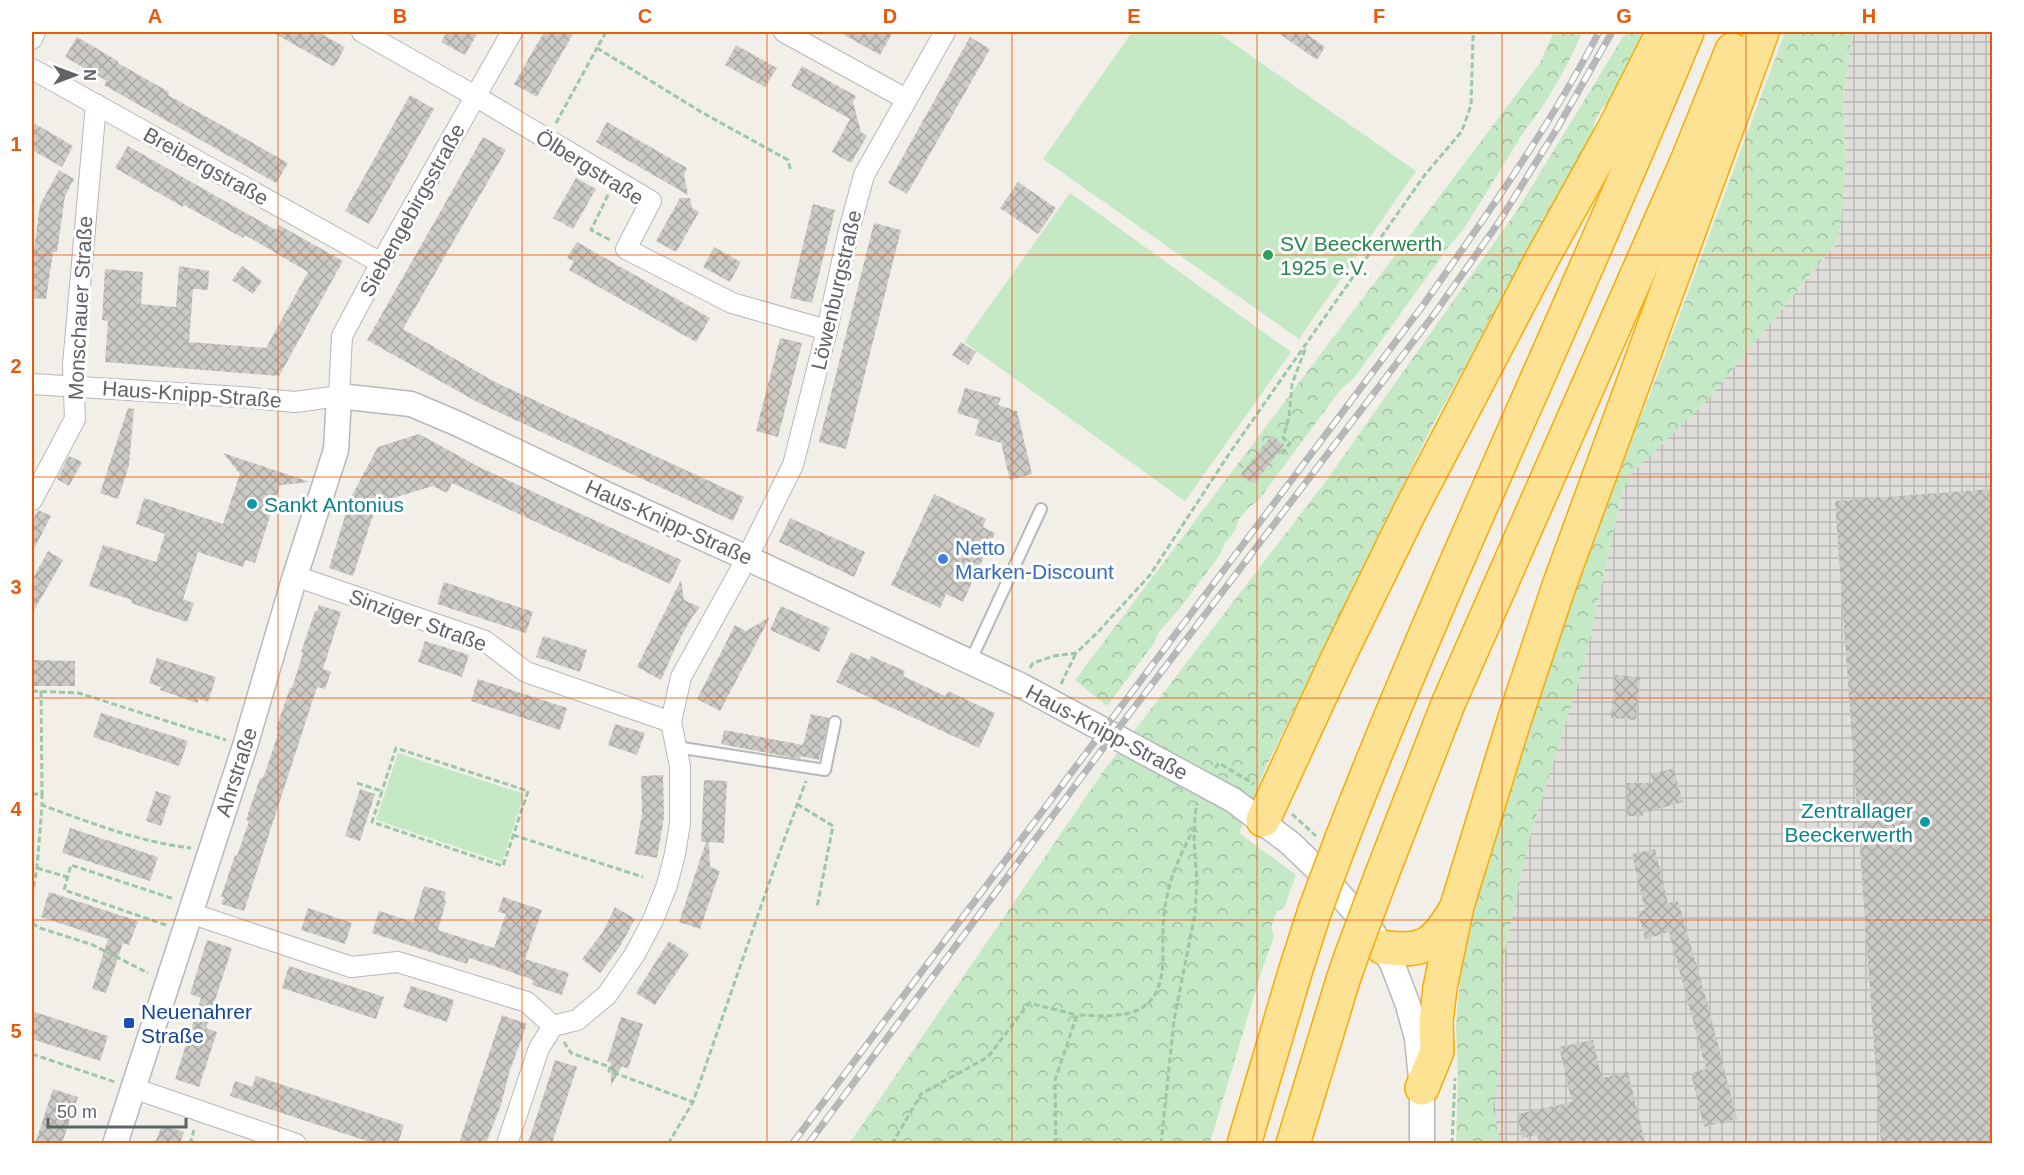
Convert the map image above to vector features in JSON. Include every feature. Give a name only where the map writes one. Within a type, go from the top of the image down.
[{"type":"highway","points":[[1263,820],[1336,662],[1410,511],[1543,257],[1613,131],[1663,32]]},
{"type":"highway","points":[[1244,1143],[1315,910],[1372,761],[1463,542],[1637,153],[1687,32]]},
{"type":"highway","points":[[1293,1143],[1342,980],[1367,951],[1380,879],[1448,704],[1688,159],[1740,32]]},
{"type":"highway","points":[[1422,1088],[1437,1051],[1436,1022],[1440,988],[1457,906],[1514,721],[1560,583],[1762,32]]},
{"type":"highway","points":[[1367,951],[1422,947],[1431,942],[1444,929],[1457,906]]},
{"type":"street","points":[[32,39],[36,32]]},
{"type":"street","name":"Ölbergstraße","points":[[362,32],[651,201],[626,249]]},
{"type":"street","name":"Siebengebirgsstraße","points":[[339,396],[342,336],[381,262],[512,32]]},
{"type":"street","points":[[784,32],[906,99]]},
{"type":"street","name":"Löwenburgstraße","points":[[671,722],[681,677],[747,558],[793,465],[864,175],[945,32]]},
{"type":"street","name":"Breibergstraße","points":[[32,69],[381,262]]},
{"type":"street","name":"Monschauer Straße","points":[[32,500],[75,419],[73,365],[96,104]]},
{"type":"street","points":[[626,249],[732,303],[827,330]]},
{"type":"street","name":"Haus-Knipp-Straße","points":[[32,384],[295,402],[339,396],[411,404],[1022,686],[1206,784],[1263,820],[1290,843],[1342,895],[1367,951],[1392,963],[1408,1005],[1417,1038],[1422,1088],[1422,1143]]},
{"type":"street","name":"Ahrstraße","points":[[115,1143],[245,746],[295,576],[336,450],[339,396]]},
{"type":"street","name":"Sinziger Straße","points":[[295,576],[485,641],[526,672],[671,722]]},
{"type":"street","points":[[507,1143],[539,1048],[553,1026],[577,1020],[607,995],[635,954],[653,920],[667,885],[680,823],[680,766],[671,722]]},
{"type":"street","points":[[189,916],[351,968],[398,962],[409,965],[527,1002],[553,1026]]},
{"type":"street","points":[[133,1088],[296,1143]]},
{"type":"lane","points":[[970,662],[1041,509]]},
{"type":"lane","points":[[676,747],[825,770],[835,722]]},
{"type":"path","points":[[547,139],[606,32]]},
{"type":"path","points":[[1051,701],[1065,679],[1076,653],[1150,575],[1229,454],[1308,341],[1424,176],[1462,131],[1471,105],[1473,37],[1477,32]]},
{"type":"path","points":[[597,48],[703,113],[788,160],[791,172]]},
{"type":"path","points":[[615,179],[591,230],[626,249]]},
{"type":"path","points":[[1282,454],[1290,443],[1283,438],[1289,417],[1292,384],[1308,341]]},
{"type":"path","points":[[1022,686],[1033,663],[1054,656],[1076,653]]},
{"type":"path","points":[[32,691],[79,693],[245,746]]},
{"type":"path","points":[[32,896],[37,868],[42,805],[41,691]]},
{"type":"path","points":[[396,748],[528,791],[503,866],[372,822],[382,791],[396,748]]},
{"type":"path","points":[[668,1143],[693,1102],[811,767]]},
{"type":"path","points":[[357,783],[382,791]]},
{"type":"path","points":[[1161,1143],[1174,1020],[1195,914],[1197,881],[1194,828],[1198,799],[1206,784]]},
{"type":"path","points":[[32,794],[42,794]]},
{"type":"path","points":[[797,804],[833,826],[817,907]]},
{"type":"path","points":[[42,805],[123,834],[162,845],[211,850]]},
{"type":"path","points":[[892,1143],[921,1094],[988,1057],[1029,1003],[1077,1015],[1104,1016],[1130,1014],[1147,1005],[1155,995],[1159,982],[1163,960],[1162,936],[1165,908],[1172,873],[1194,828]]},
{"type":"path","points":[[513,835],[643,877]]},
{"type":"path","points":[[71,865],[189,916],[64,890],[71,865]]},
{"type":"path","points":[[37,868],[67,877]]},
{"type":"path","points":[[32,923],[40,928],[93,945],[168,983]]},
{"type":"path","points":[[1056,1143],[1055,1080],[1077,1015]]},
{"type":"path","points":[[553,1026],[571,1053],[610,1067],[609,1071],[693,1102]]},
{"type":"path","points":[[32,1054],[133,1088]]},
{"type":"shaded area","points":[[1853,32],[1992,32],[1992,1143],[1500,1143],[1493,1110],[1477,1144],[1500,1064],[1505,950],[1521,874],[1530,836],[1583,668],[1623,489],[1630,475],[1705,402],[1837,243],[1841,224],[1846,162],[1843,97]]},
{"type":"green space","name":"SV Beeckerwerth 1925 e.V.","points":[[1132,32],[1217,32],[1416,171],[1299,339],[1043,159]]},
{"type":"green space","points":[[1554,32],[1582,32],[1565,69],[1550,94],[1463,230],[1449,246],[1355,377],[1341,389],[1258,501],[1249,507],[1239,519],[1235,531],[1225,543],[1219,556],[1158,633],[1154,643],[1107,706],[1075,680],[1540,63]]},
{"type":"green space","points":[[1626,32],[1644,32],[1612,99],[1602,108],[1594,123],[1595,133],[1431,428],[1266,767],[1239,833],[1296,875],[1284,908],[1277,911],[1271,927],[1274,936],[1210,1143],[849,1144],[1105,769],[1326,481],[1516,212]]},
{"type":"green space","points":[[1785,32],[1853,32],[1843,97],[1846,162],[1841,224],[1837,242],[1705,403],[1630,475],[1623,489],[1583,668],[1530,836],[1505,950],[1500,1064],[1493,1109],[1500,1143],[1456,1144],[1458,1077],[1456,1024],[1464,936],[1479,885],[1554,650],[1610,488],[1651,392]]},
{"type":"green space","name":"SV Beeckerwerth 1925 e.V.","points":[[1070,193],[1291,352],[1185,501],[964,342]]},
{"type":"green space","points":[[398,753],[524,794],[502,862],[376,820]]},
{"type":"building","points":[[272,32],[318,32],[345,47],[334,67]]},
{"type":"building","points":[[447,32],[478,32],[465,55],[441,42]]},
{"type":"building","points":[[544,32],[574,32],[537,97],[514,84]]},
{"type":"building","points":[[839,32],[893,32],[880,55]]},
{"type":"building","points":[[1277,32],[1304,32],[1325,47],[1317,60]]},
{"type":"building","points":[[77,37],[169,92],[168,95],[288,163],[276,183],[104,85],[107,81],[65,57]]},
{"type":"building","points":[[970,37],[990,49],[907,194],[888,183]]},
{"type":"building","points":[[736,45],[777,68],[765,87],[725,65]]},
{"type":"building","points":[[802,66],[856,96],[853,102],[861,132],[867,136],[851,163],[832,152],[850,119],[791,86]]},
{"type":"building","points":[[410,95],[434,109],[369,224],[345,211]]},
{"type":"building","points":[[32,122],[73,146],[62,167],[32,150]]},
{"type":"building","points":[[607,122],[687,168],[684,174],[688,195],[596,142]]},
{"type":"building","points":[[483,137],[506,150],[403,329],[495,382],[744,497],[733,521],[479,403],[367,340]]},
{"type":"building","points":[[128,146],[276,230],[279,225],[343,261],[279,376],[105,362],[108,321],[102,320],[105,269],[143,272],[141,304],[176,307],[179,266],[209,271],[208,290],[193,289],[189,342],[266,348],[308,272],[245,235],[243,238],[115,168]]},
{"type":"building","points":[[59,170],[74,179],[65,196],[57,252],[53,252],[46,299],[32,298],[32,249],[34,249],[40,205]]},
{"type":"building","points":[[576,178],[596,189],[573,229],[553,218]]},
{"type":"building","points":[[1018,182],[1056,208],[1038,234],[1000,208]]},
{"type":"building","points":[[680,198],[690,198],[692,208],[699,212],[676,252],[656,241]]},
{"type":"building","points":[[813,204],[835,210],[812,303],[790,298]]},
{"type":"building","points":[[874,223],[901,230],[846,449],[819,442]]},
{"type":"building","points":[[577,242],[710,318],[696,342],[569,270],[574,261],[567,258]]},
{"type":"building","points":[[714,247],[741,262],[730,282],[703,267]]},
{"type":"building","points":[[242,266],[262,281],[253,294],[232,280]]},
{"type":"building","points":[[780,338],[802,343],[778,437],[756,431]]},
{"type":"building","points":[[961,342],[976,352],[968,365],[952,355]]},
{"type":"building","points":[[965,388],[1001,398],[998,405],[1017,411],[1032,474],[1010,480],[1001,443],[975,435],[979,420],[957,413]]},
{"type":"building","points":[[128,408],[134,409],[129,465],[118,499],[100,493]]},
{"type":"building","points":[[419,434],[479,467],[681,560],[670,584],[452,483],[447,493],[433,486],[393,498],[385,511],[376,506],[353,576],[329,568],[351,497],[378,447]]},
{"type":"building","points":[[1272,435],[1284,445],[1254,484],[1241,474]]},
{"type":"building","points":[[223,453],[310,482],[280,485],[255,563],[246,560],[243,567],[198,552],[183,599],[194,603],[187,622],[89,586],[103,545],[156,562],[165,534],[136,524],[144,498],[223,524],[240,474]]},
{"type":"building","points":[[69,456],[82,462],[69,486],[57,479]]},
{"type":"building","name":"Zentrallager Beeckerwerth","points":[[1992,489],[1992,1143],[1881,1143],[1835,501]]},
{"type":"building","name":"Netto Marken-Discount","points":[[934,494],[986,519],[983,527],[995,533],[963,602],[946,594],[940,608],[891,585]]},
{"type":"building","points":[[38,510],[51,516],[32,553],[32,522]]},
{"type":"building","points":[[790,518],[865,552],[854,577],[779,542]]},
{"type":"building","points":[[48,551],[63,560],[32,614],[32,580]]},
{"type":"building","points":[[681,580],[684,600],[700,607],[676,646],[661,680],[637,667]]},
{"type":"building","points":[[444,582],[533,612],[526,633],[437,604]]},
{"type":"building","points":[[319,605],[341,612],[323,669],[331,672],[325,689],[317,687],[244,911],[221,904],[224,897],[221,897],[247,827],[249,821],[246,820],[260,778],[262,779],[265,773],[277,737],[278,730],[276,729],[294,682],[315,611]]},
{"type":"building","points":[[781,606],[830,628],[819,652],[770,630]]},
{"type":"building","points":[[770,617],[720,711],[697,699],[735,625],[746,631]]},
{"type":"building","points":[[543,636],[587,650],[580,672],[536,657]]},
{"type":"building","points":[[425,641],[469,655],[462,677],[418,662]]},
{"type":"building","points":[[851,652],[869,660],[871,656],[905,671],[903,676],[945,696],[948,691],[995,713],[979,748],[836,682]]},
{"type":"building","points":[[157,658],[216,677],[208,702],[199,699],[197,703],[160,690],[161,687],[149,683]]},
{"type":"building","points":[[32,660],[75,661],[75,686],[32,686]]},
{"type":"building","points":[[1615,675],[1640,677],[1636,720],[1611,718]]},
{"type":"building","points":[[478,679],[567,708],[560,730],[471,701]]},
{"type":"building","points":[[101,713],[188,741],[179,766],[93,737]]},
{"type":"building","points":[[811,714],[829,718],[819,760],[801,756],[800,759],[721,744],[724,730],[803,745]]},
{"type":"building","points":[[615,724],[645,733],[637,755],[608,745]]},
{"type":"building","points":[[1673,768],[1683,802],[1643,813],[1643,816],[1627,816],[1627,783],[1653,783],[1651,775]]},
{"type":"building","points":[[663,775],[664,817],[657,858],[635,854],[642,814],[641,776]]},
{"type":"building","points":[[704,780],[727,781],[724,843],[709,842],[710,867],[720,871],[700,929],[679,922],[706,842],[701,842]]},
{"type":"building","points":[[360,789],[375,794],[360,841],[345,836]]},
{"type":"building","points":[[156,791],[171,796],[161,826],[146,821]]},
{"type":"building","points":[[70,828],[158,857],[150,881],[62,853]]},
{"type":"building","points":[[1655,849],[1668,903],[1678,901],[1737,1119],[1704,1127],[1691,1073],[1706,1069],[1669,932],[1645,939],[1638,912],[1645,910],[1632,854]]},
{"type":"building","points":[[424,886],[446,892],[444,899],[446,902],[438,930],[494,948],[506,914],[498,912],[503,897],[542,910],[525,959],[569,973],[562,995],[532,985],[533,980],[497,967],[469,958],[467,964],[372,933],[379,911],[413,922]]},
{"type":"building","points":[[49,892],[138,921],[129,945],[123,943],[106,993],[92,989],[108,939],[41,917]]},
{"type":"building","points":[[615,907],[635,919],[619,948],[600,973],[582,959],[603,932]]},
{"type":"building","points":[[308,908],[352,923],[345,944],[301,930]]},
{"type":"building","points":[[207,940],[232,948],[206,1028],[217,1032],[199,1087],[175,1079],[201,998],[190,994]]},
{"type":"building","points":[[669,941],[689,954],[655,1005],[636,993]]},
{"type":"building","points":[[289,966],[384,997],[376,1019],[282,988]]},
{"type":"building","points":[[411,986],[454,1000],[447,1022],[403,1007]]},
{"type":"building","points":[[32,1011],[108,1036],[100,1061],[32,1039]]},
{"type":"building","points":[[502,1015],[527,1024],[509,1073],[501,1105],[486,1143],[459,1143]]},
{"type":"building","points":[[621,1017],[643,1024],[628,1069],[622,1066],[611,1086],[611,1063],[607,1062]]},
{"type":"building","points":[[1593,1040],[1602,1078],[1628,1072],[1645,1143],[1539,1143],[1537,1135],[1522,1138],[1517,1114],[1572,1102],[1559,1047]]},
{"type":"building","points":[[555,1060],[577,1067],[552,1143],[528,1143]]},
{"type":"building","points":[[256,1076],[404,1125],[398,1143],[373,1143],[230,1096],[235,1081],[252,1087]]},
{"type":"building","points":[[53,1089],[78,1097],[62,1143],[36,1141]]},
{"type":"building","points":[[162,1125],[184,1132],[180,1143],[155,1143]]},
{"type":"railway","points":[[792,1144],[1424,304],[1538,137],[1599,32]]},
{"type":"railway","points":[[808,1144],[1098,755],[1435,313],[1499,222],[1558,127],[1612,32]]},
{"type":"place","name":"SV Beeckerwerth 1925 e.V.","points":[[1268,255]]},
{"type":"place","name":"Sankt Antonius","points":[[252,504]]},
{"type":"place","name":"Netto Marken-Discount","points":[[943,559]]},
{"type":"place","name":"Zentrallager Beeckerwerth","points":[[1925,822]]},
{"type":"place","name":"Neuenahrer Straße","points":[[129,1023]]}]
